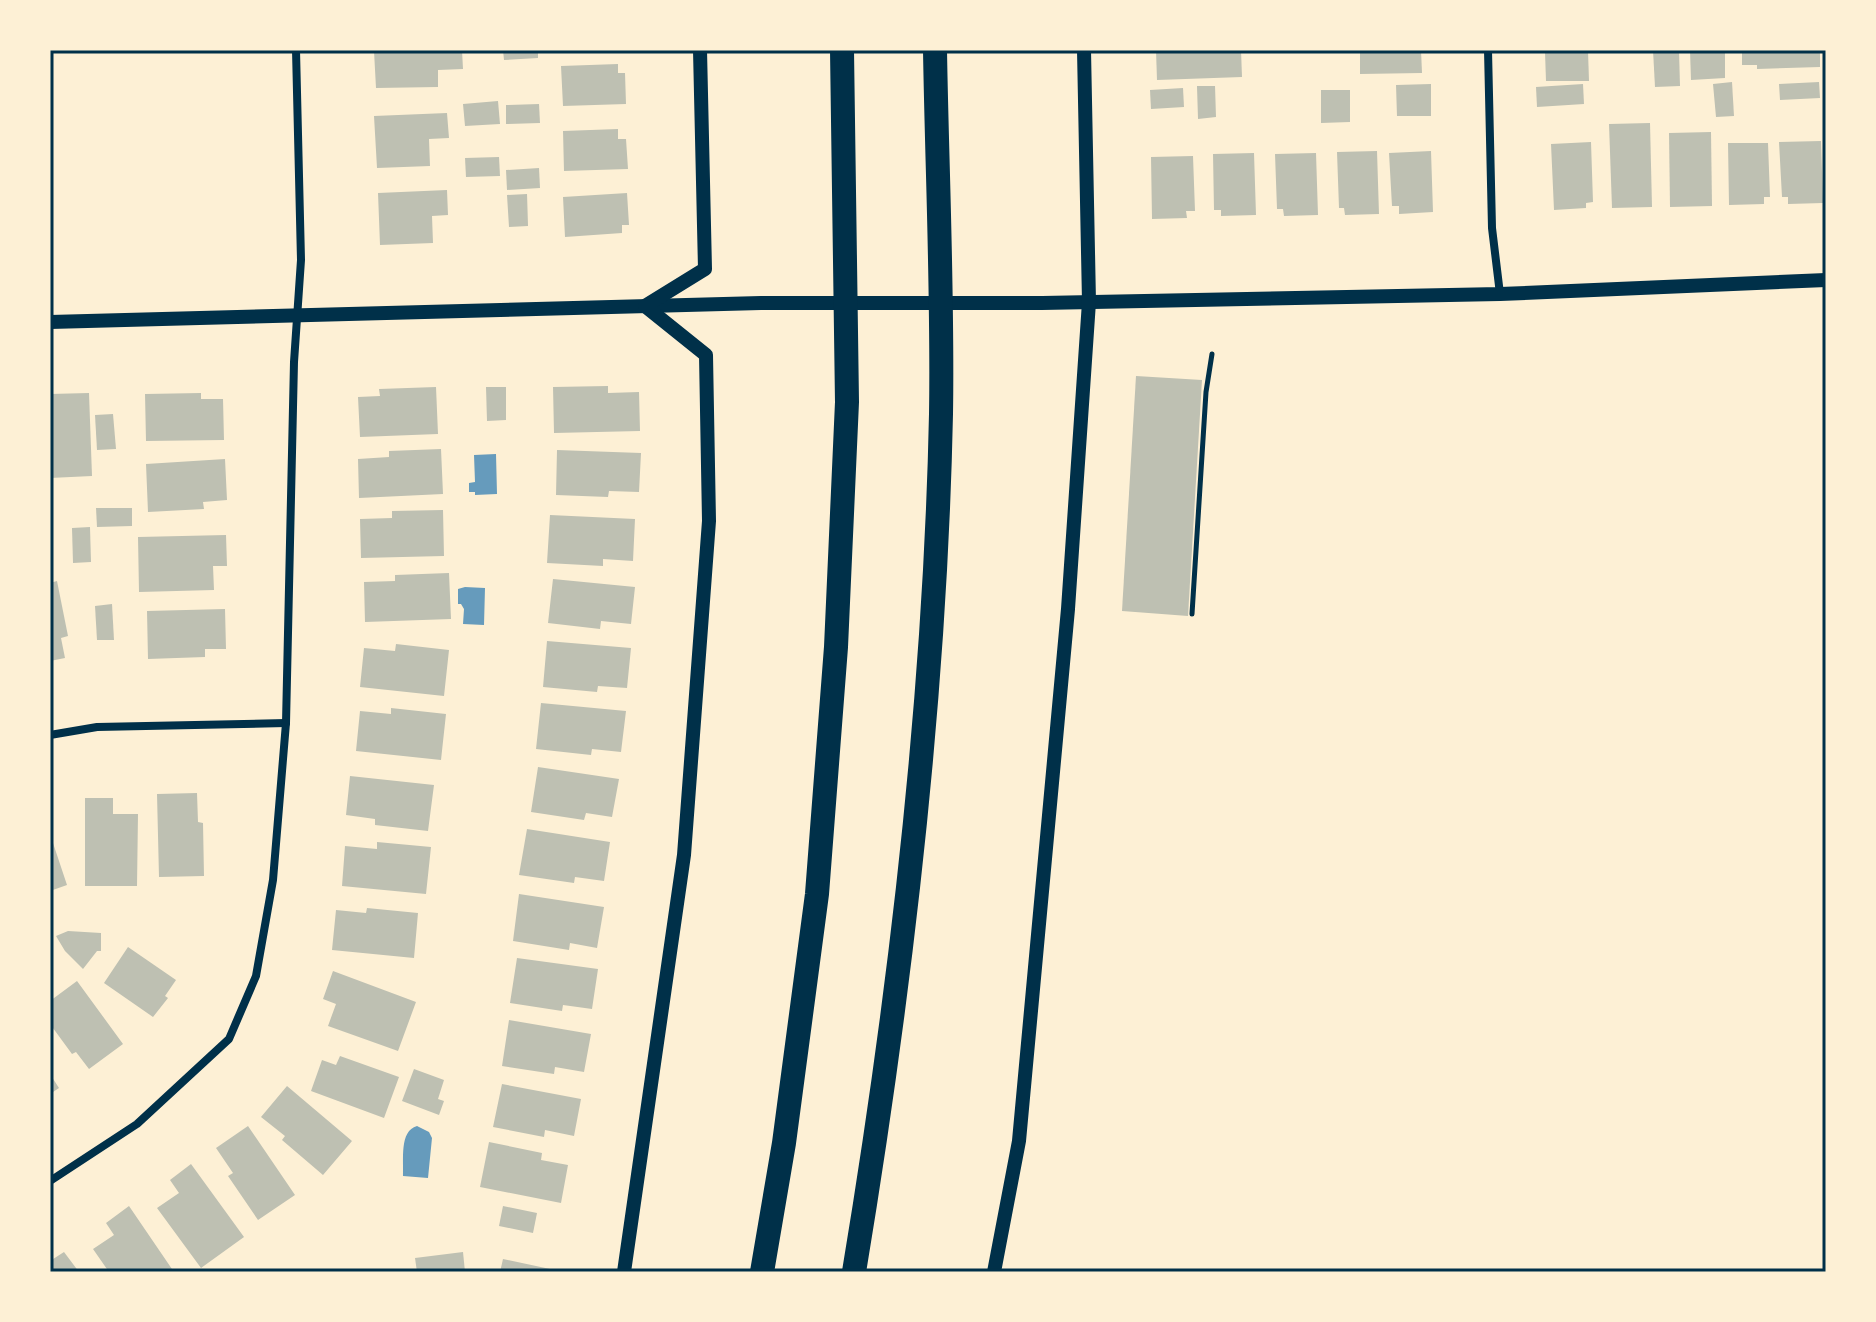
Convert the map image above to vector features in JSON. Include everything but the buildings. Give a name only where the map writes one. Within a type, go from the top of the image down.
[{"type":"highway","points":[[762,1272],[784,1143],[817,894],[835,663],[847,402],[842,50]]},
{"type":"highway","points":[[854,1272],[874,1156],[903,925],[929,661],[941,413],[935,50]]},
{"type":"street","points":[[50,1181],[137,1124],[229,1039],[256,976],[273,880],[286,723],[294,373],[301,260],[296,50]]},
{"type":"street","points":[[645,306],[705,269],[700,50]]},
{"type":"street","points":[[994,1272],[1019,1141],[1068,609],[1089,302],[1084,50]]},
{"type":"street","points":[[1488,50],[1492,228],[1500,294]]},
{"type":"street","points":[[50,322],[761,303],[1042,303],[1500,294],[1826,280]]},
{"type":"street","points":[[624,1272],[684,855],[709,521],[706,355],[645,306]]},
{"type":"street","points":[[50,735],[97,727],[286,723]]},
{"type":"path","points":[[1192,614],[1206,392],[1212,354]]},
{"type":"water","points":[[496,454],[497,494],[475,495],[475,492],[469,492],[469,483],[475,482],[474,455]]},
{"type":"water","points":[[485,588],[484,625],[463,624],[464,609],[458,604],[458,589]]},
{"type":"water","points":[[417,1126],[429,1132],[432,1138],[428,1178],[403,1176],[405,1140],[411,1129]]}]
